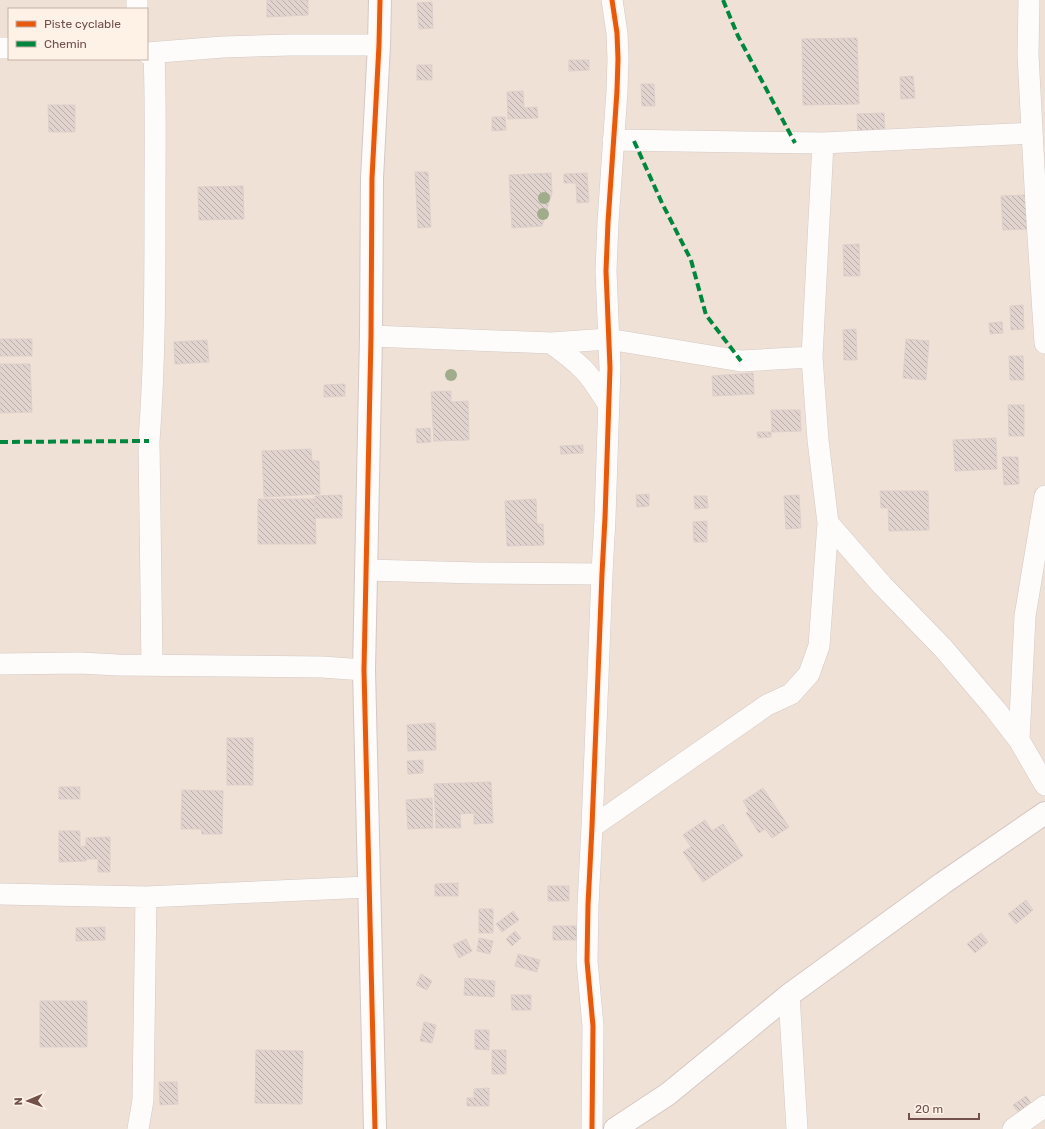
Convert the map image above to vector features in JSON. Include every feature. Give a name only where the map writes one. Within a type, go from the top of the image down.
[{"type":"street","points":[[375,1129],[368,887],[364,670],[371,336],[372,178],[380,0]]},
{"type":"street","points":[[592,1129],[594,1026],[586,961],[610,368],[606,271],[613,140],[618,91],[617,33],[612,0]]},
{"type":"street","points":[[1029,0],[1028,55],[1039,270],[1045,343]]},
{"type":"street","points":[[152,665],[149,441],[152,404],[155,278],[156,89],[151,53],[290,45],[379,45]]},
{"type":"street","points":[[613,140],[823,143],[1032,133]]},
{"type":"street","points":[[592,827],[767,705],[791,694],[809,674],[818,646],[828,523],[818,440],[812,357],[823,143]]},
{"type":"street","points":[[371,336],[552,343],[608,339],[741,361],[812,357]]},
{"type":"street","points":[[552,343],[582,368],[608,404]]},
{"type":"street","points":[[1019,740],[1025,616],[1045,496]]},
{"type":"street","points":[[828,523],[882,585],[943,648],[995,709],[1019,740],[1045,786]]},
{"type":"street","points":[[366,570],[509,574],[602,574]]},
{"type":"street","points":[[0,664],[80,663],[118,665],[322,667],[364,670]]},
{"type":"street","points":[[615,1129],[668,1094],[789,995],[943,883],[1045,813]]},
{"type":"street","points":[[0,894],[146,897],[368,887]]},
{"type":"street","points":[[138,1129],[143,1100],[146,897]]},
{"type":"street","points":[[789,995],[798,1129]]},
{"type":"street","points":[[1013,1129],[1045,1106]]},
{"type":"shaded area","points":[[0,0],[1045,0],[1045,1129],[0,1129]]},
{"type":"building","points":[[267,0],[308,0],[308,15],[267,17]]},
{"type":"building","points":[[432,2],[433,28],[419,29],[417,3]]},
{"type":"building","points":[[857,38],[859,104],[803,105],[802,39]]},
{"type":"building","points":[[569,60],[589,60],[589,70],[569,71]]},
{"type":"building","points":[[417,65],[432,65],[432,80],[417,80]]},
{"type":"building","points":[[913,76],[915,98],[901,99],[900,77]]},
{"type":"building","points":[[641,84],[654,84],[655,106],[642,106]]},
{"type":"building","points":[[523,91],[524,108],[537,107],[538,118],[508,119],[507,92]]},
{"type":"building","points":[[48,105],[75,105],[75,132],[49,132]]},
{"type":"building","points":[[884,113],[885,132],[858,134],[857,114]]},
{"type":"building","points":[[492,117],[505,117],[506,130],[492,131]]},
{"type":"building","points":[[415,172],[428,172],[431,227],[418,228]]},
{"type":"building","points":[[551,173],[552,193],[542,226],[512,228],[509,175]]},
{"type":"building","points":[[587,173],[589,202],[577,203],[576,183],[564,183],[564,174]]},
{"type":"building","points":[[243,186],[244,219],[199,220],[198,187]]},
{"type":"building","points":[[1026,195],[1028,229],[1003,230],[1001,196]]},
{"type":"building","points":[[859,244],[860,276],[844,276],[843,245]]},
{"type":"building","points":[[1023,305],[1024,329],[1011,330],[1010,306]]},
{"type":"building","points":[[1002,322],[1003,333],[990,334],[989,323]]},
{"type":"building","points":[[856,329],[857,360],[844,360],[843,330]]},
{"type":"building","points":[[0,339],[32,339],[32,356],[0,356]]},
{"type":"building","points":[[906,339],[929,341],[926,380],[903,378]]},
{"type":"building","points":[[207,340],[209,362],[175,364],[174,342]]},
{"type":"building","points":[[1009,356],[1023,356],[1024,380],[1010,380]]},
{"type":"building","points":[[0,364],[30,364],[32,412],[0,413]]},
{"type":"building","points":[[753,373],[754,394],[713,396],[712,376]]},
{"type":"building","points":[[345,384],[345,396],[324,397],[324,385]]},
{"type":"building","points":[[451,391],[451,402],[468,401],[469,440],[434,441],[431,392]]},
{"type":"building","points":[[1008,405],[1024,405],[1024,436],[1009,436]]},
{"type":"building","points":[[771,410],[800,410],[801,431],[772,432]]},
{"type":"building","points":[[430,428],[431,442],[417,443],[416,429]]},
{"type":"building","points":[[757,432],[771,432],[771,437],[758,438]]},
{"type":"building","points":[[996,438],[997,469],[955,471],[953,440]]},
{"type":"building","points":[[583,445],[583,453],[561,454],[560,446]]},
{"type":"building","points":[[311,449],[312,461],[319,461],[320,494],[264,497],[262,451]]},
{"type":"building","points":[[1002,457],[1018,457],[1019,484],[1004,485]]},
{"type":"building","points":[[880,491],[928,491],[929,530],[889,531],[888,508],[881,508]]},
{"type":"building","points":[[649,494],[649,506],[637,507],[636,495]]},
{"type":"building","points":[[342,495],[342,518],[315,518],[315,496]]},
{"type":"building","points":[[799,495],[801,528],[786,529],[784,496]]},
{"type":"building","points":[[694,496],[707,496],[708,508],[695,509]]},
{"type":"building","points":[[258,499],[315,499],[316,544],[258,544]]},
{"type":"building","points":[[536,499],[537,524],[543,524],[544,545],[507,546],[505,501]]},
{"type":"building","points":[[707,521],[707,542],[694,542],[693,522]]},
{"type":"building","points":[[435,723],[436,750],[408,751],[407,725]]},
{"type":"building","points":[[227,738],[253,738],[253,785],[227,785]]},
{"type":"building","points":[[423,760],[423,773],[408,774],[407,761]]},
{"type":"building","points":[[491,782],[493,823],[474,824],[474,813],[460,814],[461,828],[436,828],[434,784]]},
{"type":"building","points":[[59,787],[80,787],[80,799],[59,799]]},
{"type":"building","points":[[763,788],[789,827],[772,838],[765,829],[759,833],[746,813],[749,811],[743,801]]},
{"type":"building","points":[[182,790],[223,791],[222,834],[202,834],[201,829],[181,829]]},
{"type":"building","points":[[432,798],[433,828],[408,829],[406,800]]},
{"type":"building","points":[[705,820],[712,831],[723,824],[743,856],[703,882],[683,852],[691,847],[683,835]]},
{"type":"building","points":[[59,831],[80,831],[80,847],[86,846],[86,838],[110,837],[110,872],[98,872],[98,859],[59,862]]},
{"type":"building","points":[[458,883],[458,896],[435,896],[435,884]]},
{"type":"building","points":[[548,886],[569,886],[569,901],[548,901]]},
{"type":"building","points":[[1026,900],[1033,910],[1016,924],[1008,914]]},
{"type":"building","points":[[479,909],[493,909],[493,933],[479,933]]},
{"type":"building","points":[[513,911],[519,920],[502,932],[496,924]]},
{"type":"building","points":[[553,926],[576,926],[577,940],[553,940]]},
{"type":"building","points":[[105,927],[105,940],[76,941],[76,928]]},
{"type":"building","points":[[515,931],[521,938],[512,946],[506,939]]},
{"type":"building","points":[[981,933],[988,942],[975,953],[967,944]]},
{"type":"building","points":[[479,938],[493,941],[490,954],[477,951]]},
{"type":"building","points":[[466,939],[472,951],[459,958],[453,945]]},
{"type":"building","points":[[518,954],[540,960],[537,972],[515,966]]},
{"type":"building","points":[[421,974],[432,981],[427,990],[416,985]]},
{"type":"building","points":[[465,978],[495,981],[494,997],[464,995]]},
{"type":"building","points":[[511,995],[531,995],[531,1010],[512,1010]]},
{"type":"building","points":[[40,1001],[87,1001],[87,1047],[40,1047]]},
{"type":"building","points":[[424,1022],[436,1025],[432,1043],[420,1041]]},
{"type":"building","points":[[475,1030],[489,1030],[489,1050],[475,1049]]},
{"type":"building","points":[[256,1050],[303,1051],[302,1104],[255,1103]]},
{"type":"building","points":[[492,1050],[506,1050],[506,1074],[492,1074]]},
{"type":"building","points":[[159,1082],[177,1082],[178,1104],[160,1105]]},
{"type":"building","points":[[489,1088],[489,1106],[467,1106],[467,1098],[474,1098],[474,1089]]},
{"type":"building","points":[[1026,1096],[1034,1107],[1021,1116],[1013,1105]]},
{"type":"marked path","points":[[723,0],[738,36],[795,143]]},
{"type":"marked path","points":[[634,141],[662,203],[691,260],[706,315],[741,361]]},
{"type":"marked path","points":[[0,442],[149,441]]},
{"type":"cycle path","points":[[375,1129],[364,670],[371,336],[372,178],[380,0]]},
{"type":"cycle path","points":[[592,1129],[593,1026],[587,961],[610,368],[606,271],[618,59],[617,33],[612,0]]}]
